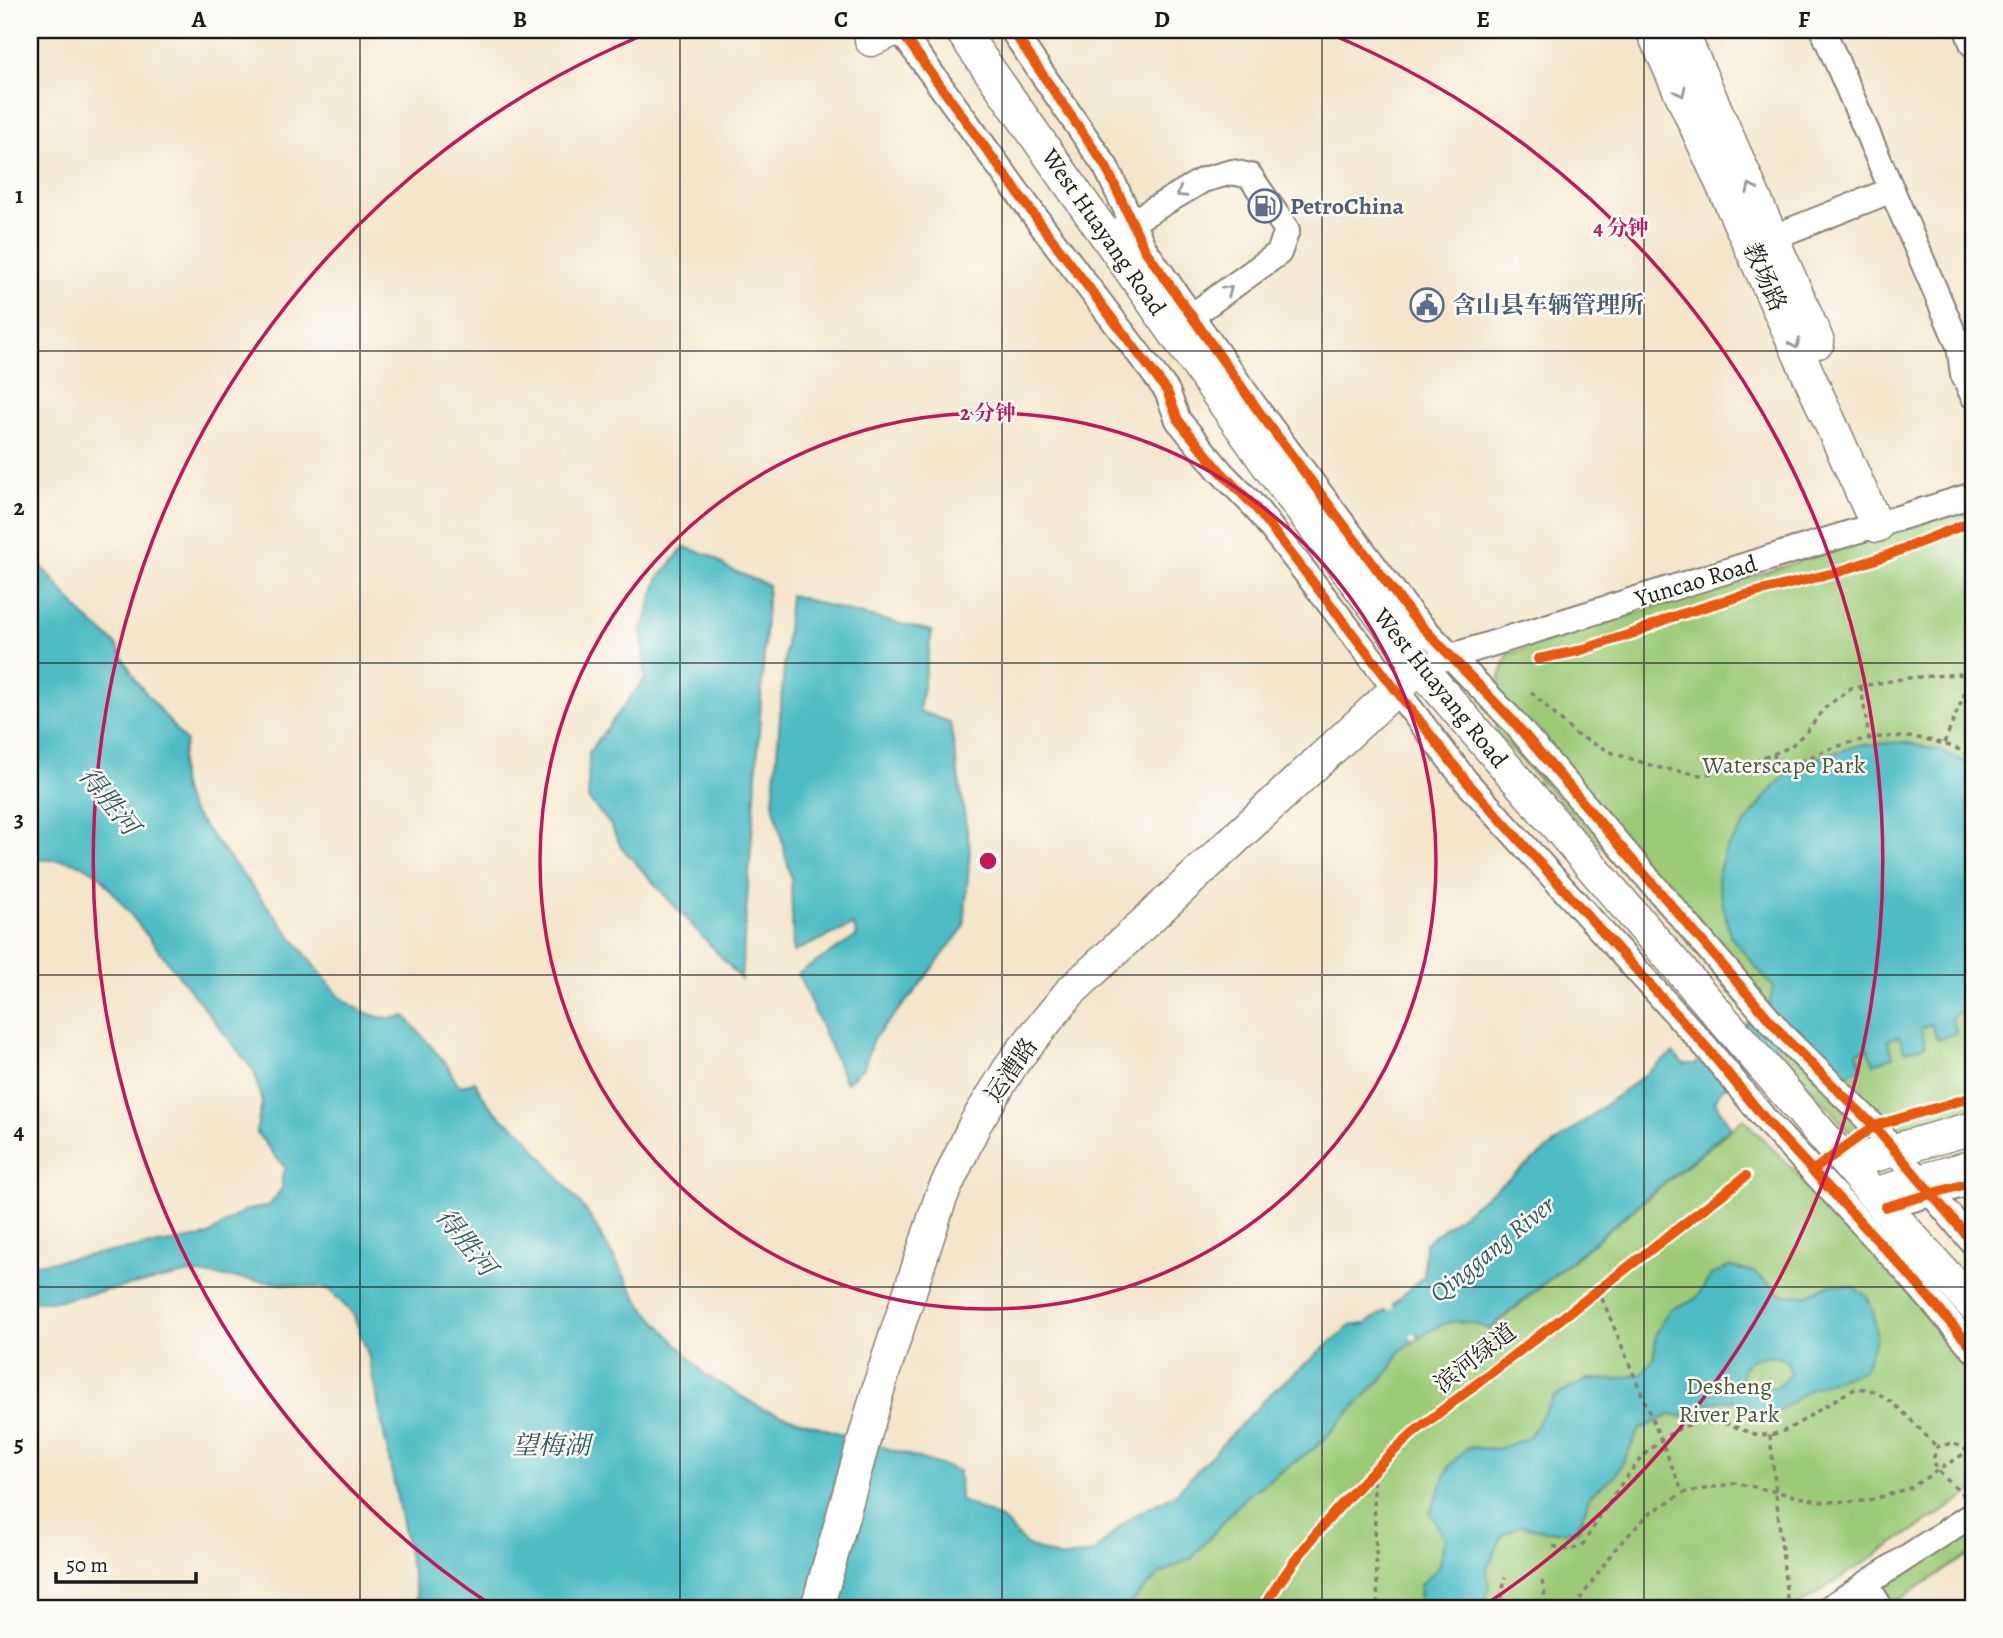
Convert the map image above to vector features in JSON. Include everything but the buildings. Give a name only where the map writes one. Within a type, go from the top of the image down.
[{"type":"main road","name":"West Huayang Road","points":[[961,30],[1120,230],[1182,323],[1267,464],[1420,667],[1879,1200],[1973,1305]]},
{"type":"main road","name":"教场路","points":[[1652,30],[1762,242]]},
{"type":"main road","name":"教场路","points":[[1682,30],[1762,242],[1886,523]]},
{"type":"main road","name":"运漕路","points":[[817,1608],[880,1383],[941,1197],[975,1124],[1014,1061],[1070,992],[1420,667]]},
{"type":"main road","points":[[1848,1163],[1973,1128]]},
{"type":"main road","points":[[1879,1200],[1926,1188],[1973,1166]]},
{"type":"street","points":[[1012,30],[1106,167],[1120,230],[1203,180],[1232,172],[1250,176],[1287,230],[1279,253],[1182,323],[1265,420],[1412,616],[1512,720],[1786,1039],[1874,1126],[1973,1243]]},
{"type":"street","points":[[1823,30],[1892,190],[1966,343],[1963,374],[1973,397]]},
{"type":"street","points":[[1967,30],[1973,45]]},
{"type":"street","points":[[888,33],[1042,226],[1167,391],[1178,419],[1220,471],[1255,507],[1466,781],[1707,1048],[1770,1125],[1904,1269],[1973,1349]]},
{"type":"street","points":[[1762,242],[1892,190]]},
{"type":"street","name":"Yuncao Road","points":[[1420,667],[1973,495]]},
{"type":"street","points":[[1926,1188],[1973,1182]]},
{"type":"street","points":[[1829,1608],[1866,1584],[1969,1505]]},
{"type":"street","points":[[1866,1584],[1881,1608]]},
{"type":"path","points":[[1531,692],[1574,734],[1613,753],[1656,767],[1700,775],[1733,770],[1790,747],[1826,708],[1852,688],[1907,678],[1958,674],[1973,676],[1944,744]]},
{"type":"path","points":[[1861,686],[1869,739]]},
{"type":"path","points":[[1773,754],[1783,771],[1816,753],[1849,742],[1896,735],[1934,740],[1973,756]]},
{"type":"path","points":[[1588,1297],[1609,1281]]},
{"type":"path","points":[[1598,1289],[1683,1493]]},
{"type":"path","points":[[1553,1546],[1567,1551],[1583,1544],[1644,1453],[1680,1430],[1706,1421],[1722,1422],[1754,1435],[1770,1435],[1787,1430],[1854,1390],[1870,1390],[1884,1395],[1937,1447]]},
{"type":"path","points":[[1770,1435],[1788,1608]]},
{"type":"path","points":[[1937,1447],[1948,1443],[1959,1445],[1973,1457]]},
{"type":"path","points":[[1937,1447],[1933,1460],[1938,1471],[1969,1505]]},
{"type":"path","points":[[1574,1608],[1614,1550],[1650,1513],[1683,1493],[1736,1483],[1822,1502],[1866,1501],[1910,1488],[1973,1448]]},
{"type":"path","points":[[1365,1479],[1383,1461]]},
{"type":"path","points":[[1373,1470],[1378,1608]]},
{"type":"path","points":[[1500,1608],[1505,1577]]},
{"type":"path","points":[[1542,1581],[1547,1608]]},
{"type":"green space","name":"Waterscape Park","points":[[1973,506],[1973,1118],[1890,1141],[1858,1142],[1673,923],[1496,733],[1496,689],[1508,654]]},
{"type":"green space","name":"Desheng River Park","points":[[1743,1119],[1973,1351],[1973,1492],[1794,1608],[1125,1608],[1160,1574],[1192,1558],[1244,1498],[1317,1446],[1389,1371],[1400,1351],[1439,1324],[1451,1321],[1470,1322],[1490,1329]]},
{"type":"green space","points":[[1973,1524],[1973,1552],[1887,1607],[1879,1589]]},
{"type":"water","points":[[684,547],[712,556],[727,568],[768,585],[741,979],[621,847],[610,824],[588,799],[589,752],[645,678],[642,631],[658,579]]},
{"type":"water","name":"望梅湖","points":[[30,553],[83,615],[115,643],[137,682],[186,742],[181,760],[181,777],[191,810],[339,996],[378,1017],[405,1016],[448,1066],[455,1081],[462,1086],[475,1081],[488,1103],[500,1116],[521,1131],[587,1212],[640,1303],[704,1374],[763,1409],[959,1471],[960,1500],[1003,1520],[1026,1545],[1060,1558],[1093,1553],[1129,1518],[1174,1495],[1271,1393],[1350,1326],[1365,1324],[1386,1310],[1413,1343],[1400,1351],[1389,1371],[1317,1446],[1244,1498],[1192,1558],[1160,1574],[1125,1608],[419,1608],[368,1354],[353,1314],[329,1289],[191,1273],[55,1301],[30,1301],[30,1265],[207,1236],[243,1211],[269,1206],[282,1188],[282,1176],[286,1169],[256,1132],[262,1103],[254,1071],[101,877],[86,867],[71,862],[37,860],[30,851]]},
{"type":"water","points":[[790,595],[932,631],[919,711],[950,722],[970,850],[964,927],[912,995],[873,1039],[864,1067],[846,1083],[798,974],[857,936],[853,925],[793,952],[791,878],[773,803]]},
{"type":"water","points":[[1904,742],[1941,751],[1973,766],[1973,1027],[1968,1029],[1962,1012],[1951,1017],[1957,1033],[1937,1040],[1931,1024],[1920,1028],[1926,1045],[1905,1052],[1899,1036],[1888,1040],[1893,1057],[1874,1064],[1868,1048],[1857,1052],[1862,1068],[1844,1075],[1829,1066],[1798,1027],[1790,1029],[1720,1092],[1715,1102],[1731,1127],[1489,1329],[1460,1321],[1438,1326],[1420,1338],[1393,1304],[1424,1276],[1425,1243],[1673,1053],[1683,1064],[1695,1064],[1769,1006],[1773,987],[1730,936],[1717,877],[1725,851],[1766,796],[1786,775],[1817,758],[1859,745]]},
{"type":"water","points":[[1729,1267],[1754,1272],[1782,1295],[1806,1296],[1831,1284],[1853,1287],[1867,1296],[1874,1314],[1876,1338],[1864,1370],[1812,1388],[1775,1414],[1753,1415],[1735,1401],[1721,1401],[1705,1404],[1681,1417],[1671,1414],[1640,1429],[1616,1475],[1590,1495],[1578,1531],[1546,1531],[1520,1525],[1502,1536],[1487,1568],[1489,1590],[1483,1608],[1419,1608],[1420,1585],[1438,1568],[1445,1538],[1430,1513],[1450,1465],[1468,1447],[1497,1449],[1528,1438],[1554,1397],[1588,1379],[1613,1380],[1642,1374],[1654,1358],[1656,1334],[1669,1310],[1697,1298],[1711,1275]],"holes":[[[1766,1356],[1787,1361],[1791,1373],[1778,1387],[1754,1388],[1742,1379],[1743,1369],[1751,1360]]]},
{"type":"waterway","name":"Qinggang River","points":[[1363,1353],[1441,1290]]},
{"type":"cycle path","points":[[900,30],[1042,226],[1167,391],[1178,420],[1220,471],[1255,507],[1466,781],[1707,1048],[1770,1125],[1904,1269],[1973,1349]]},
{"type":"cycle path","points":[[1012,30],[1106,167],[1145,250],[1257,409],[1412,616],[1512,720],[1786,1039],[1874,1126],[1973,1243]]},
{"type":"cycle path","points":[[1538,659],[1578,651],[1737,597],[1838,572],[1973,521]]},
{"type":"cycle path","points":[[1812,1171],[1874,1126],[1973,1097]]},
{"type":"cycle path","name":"滨河绿道","points":[[1263,1608],[1313,1537],[1371,1473],[1413,1433],[1746,1176]]},
{"type":"cycle path","points":[[1885,1207],[1973,1182]]},
{"type":"place","name":"PetroChina","points":[[1265,206]]},
{"type":"place","name":"含山县车辆管理所","points":[[1427,305]]},
{"type":"water label","name":"得胜河","points":[[109,801]]},
{"type":"water label","name":"得胜河","points":[[466,1242]]}]
